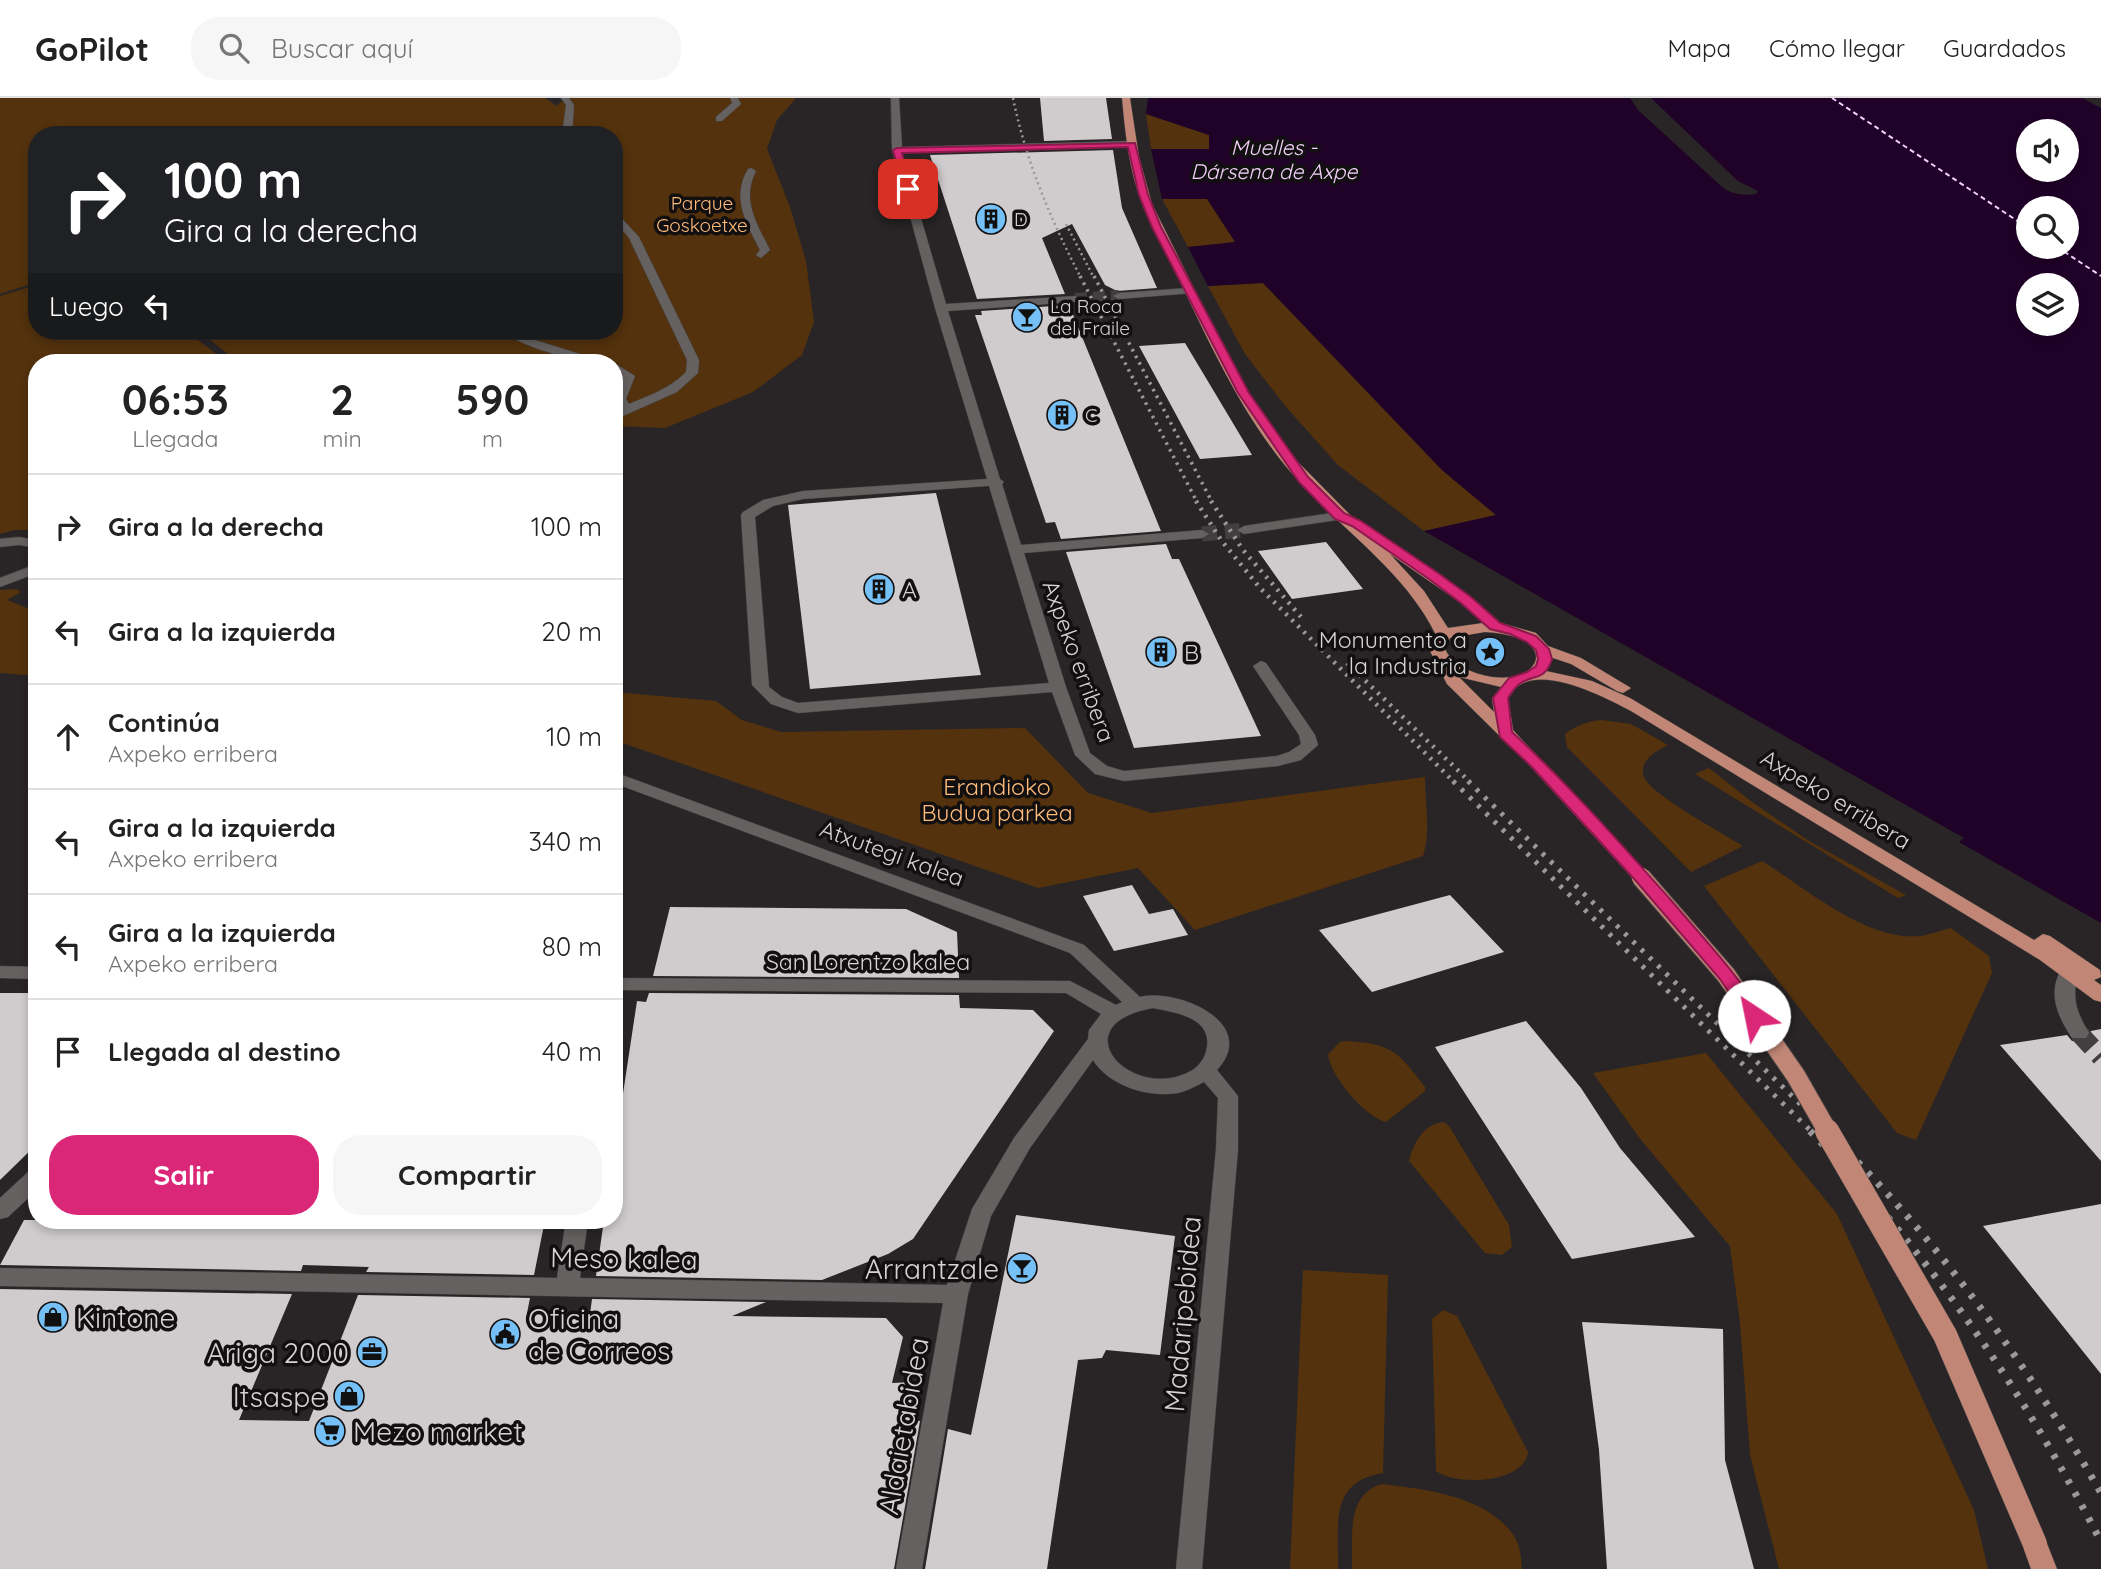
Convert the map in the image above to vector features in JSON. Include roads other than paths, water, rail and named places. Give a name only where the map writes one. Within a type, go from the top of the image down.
[{"type":"main road","points":[[1126,98],[1143,195],[1156,227],[1244,393],[1304,479],[1402,575],[1437,617],[1444,635]]},
{"type":"main road","points":[[1339,516],[1356,524],[1434,576],[1495,626]]},
{"type":"main road","points":[[1495,626],[1466,626],[1444,635],[1437,649],[1453,681],[1537,763],[1641,877],[1726,975],[1796,1076],[1945,1335],[2044,1569]]},
{"type":"main road","name":"Axpeko erribera","points":[[1495,626],[1515,631],[1532,639],[1542,649],[1596,672],[2016,923],[2101,980]]},
{"type":"main road","points":[[1446,664],[1456,671],[1484,680],[1514,681],[1532,675],[1542,668],[1545,659],[1542,649]]},
{"type":"main road","name":"Axpeko erribera","points":[[1532,675],[1551,676],[1598,687],[1637,708],[1906,869],[2101,995]]},
{"type":"main road","points":[[1505,734],[1500,698],[1514,681]]},
{"type":"street","points":[[565,98],[570,105],[568,126]]},
{"type":"street","points":[[719,119],[737,104],[734,98]]},
{"type":"street","name":"Axpeko erribera","points":[[895,98],[897,150],[941,308],[997,482],[1014,550],[1083,755],[1101,771],[1124,776],[1278,761],[1295,756],[1310,745],[1307,735],[1261,666]]},
{"type":"street","points":[[897,150],[1132,144]]},
{"type":"street","points":[[751,171],[744,181],[744,211],[765,250],[761,255]]},
{"type":"street","points":[[623,224],[634,237],[693,360],[692,373],[671,393],[623,411]]},
{"type":"street","points":[[1119,296],[1189,291]]},
{"type":"street","points":[[941,308],[1075,299]]},
{"type":"street","points":[[528,340],[572,354]]},
{"type":"street","points":[[623,373],[629,376],[623,391]]},
{"type":"street","points":[[997,482],[803,495],[768,503],[748,515],[760,685],[767,695],[782,704],[799,708],[1058,687]]},
{"type":"street","points":[[1244,530],[1339,516]]},
{"type":"street","name":"Axpeko erribera","points":[[1014,550],[1202,534]]},
{"type":"street","points":[[0,542],[28,542]]},
{"type":"street","points":[[0,583],[28,575]]},
{"type":"street","name":"Atxutegi kalea","points":[[623,780],[1077,949],[1135,1004]]},
{"type":"street","points":[[0,972],[28,973]]},
{"type":"street","points":[[2069,972],[2064,985],[2063,1010],[2079,1033]]},
{"type":"street","name":"San Lorentzo kalea","points":[[623,984],[1070,987],[1115,1013]]},
{"type":"street","points":[[957,1294],[980,1215],[1029,1132],[1096,1042],[1101,1026],[1115,1013],[1135,1004],[1170,1003],[1202,1015],[1213,1025],[1219,1037],[1220,1050],[1216,1062],[1207,1072],[1191,1082],[1148,1086],[1128,1080],[1111,1070],[1100,1057],[1096,1042]]},
{"type":"street","name":"Madaripebidea","points":[[1189,1569],[1227,1149],[1228,1096],[1207,1072]]},
{"type":"street","points":[[0,1211],[28,1185]]},
{"type":"street","points":[[567,1286],[576,1229]]},
{"type":"street","name":"Meso kalea","points":[[0,1277],[957,1294]]},
{"type":"street","name":"Aldaietabidea","points":[[909,1569],[957,1294]]},
{"type":"water","name":"Muelles - Dársena de Axpe","points":[[1148,98],[1630,98],[1638,110],[1721,186],[1733,193],[1747,195],[1756,194],[1758,191],[1738,181],[1651,98],[2082,98],[2101,108],[2101,923],[1959,842],[1964,838],[1424,531],[1496,515],[1442,470],[1263,283],[1208,286],[1188,247],[1235,242],[1207,199],[1162,199],[1151,149],[1209,149],[1209,135],[1146,114]]},
{"type":"tunnel","points":[[1075,299],[1119,296]]},
{"type":"tunnel","points":[[1202,534],[1244,530]]},
{"type":"tunnel","points":[[2079,1033],[2101,1057]]},
{"type":"railway","points":[[1013,98],[1018,122],[1041,190],[1081,277]]},
{"type":"railway","points":[[1066,224],[1094,278]]},
{"type":"railway","points":[[1094,276],[1212,502]]},
{"type":"railway","points":[[1081,277],[1197,502]]},
{"type":"railway","points":[[1196,501],[1221,540],[1260,588],[1453,781]]},
{"type":"railway","points":[[1211,501],[1243,550],[1302,618]]},
{"type":"railway","points":[[1347,663],[1470,782]]},
{"type":"railway","points":[[1453,781],[1812,1132]]},
{"type":"railway","points":[[1468,781],[1829,1132]]},
{"type":"railway","points":[[1810,1131],[1895,1226],[1971,1325],[2039,1430],[2101,1542]]},
{"type":"railway","points":[[1827,1131],[1942,1257],[2010,1348],[2101,1493]]},
{"type":"place","name":"D","points":[[991,219]]},
{"type":"place","name":"La Roca del Fraile","points":[[1027,317]]},
{"type":"place","name":"C","points":[[1062,415]]},
{"type":"place","name":"A","points":[[879,589]]},
{"type":"place","name":"B","points":[[1161,652]]},
{"type":"place","name":"Monumento a la Industria","points":[[1490,652]]},
{"type":"place","name":"Arrantzale","points":[[1022,1268]]},
{"type":"place","name":"Kintone","points":[[53,1317]]},
{"type":"place","name":"Oficina de Correos","points":[[505,1334]]},
{"type":"place","name":"Ariga 2000","points":[[372,1352]]},
{"type":"place","name":"Itsaspe","points":[[349,1396]]},
{"type":"place","name":"Mezo market","points":[[330,1431]]},
{"type":"park label","name":"Parque Goskoetxe","points":[[702,214]]},
{"type":"park label","name":"Erandioko Budua parkea","points":[[997,799]]}]
